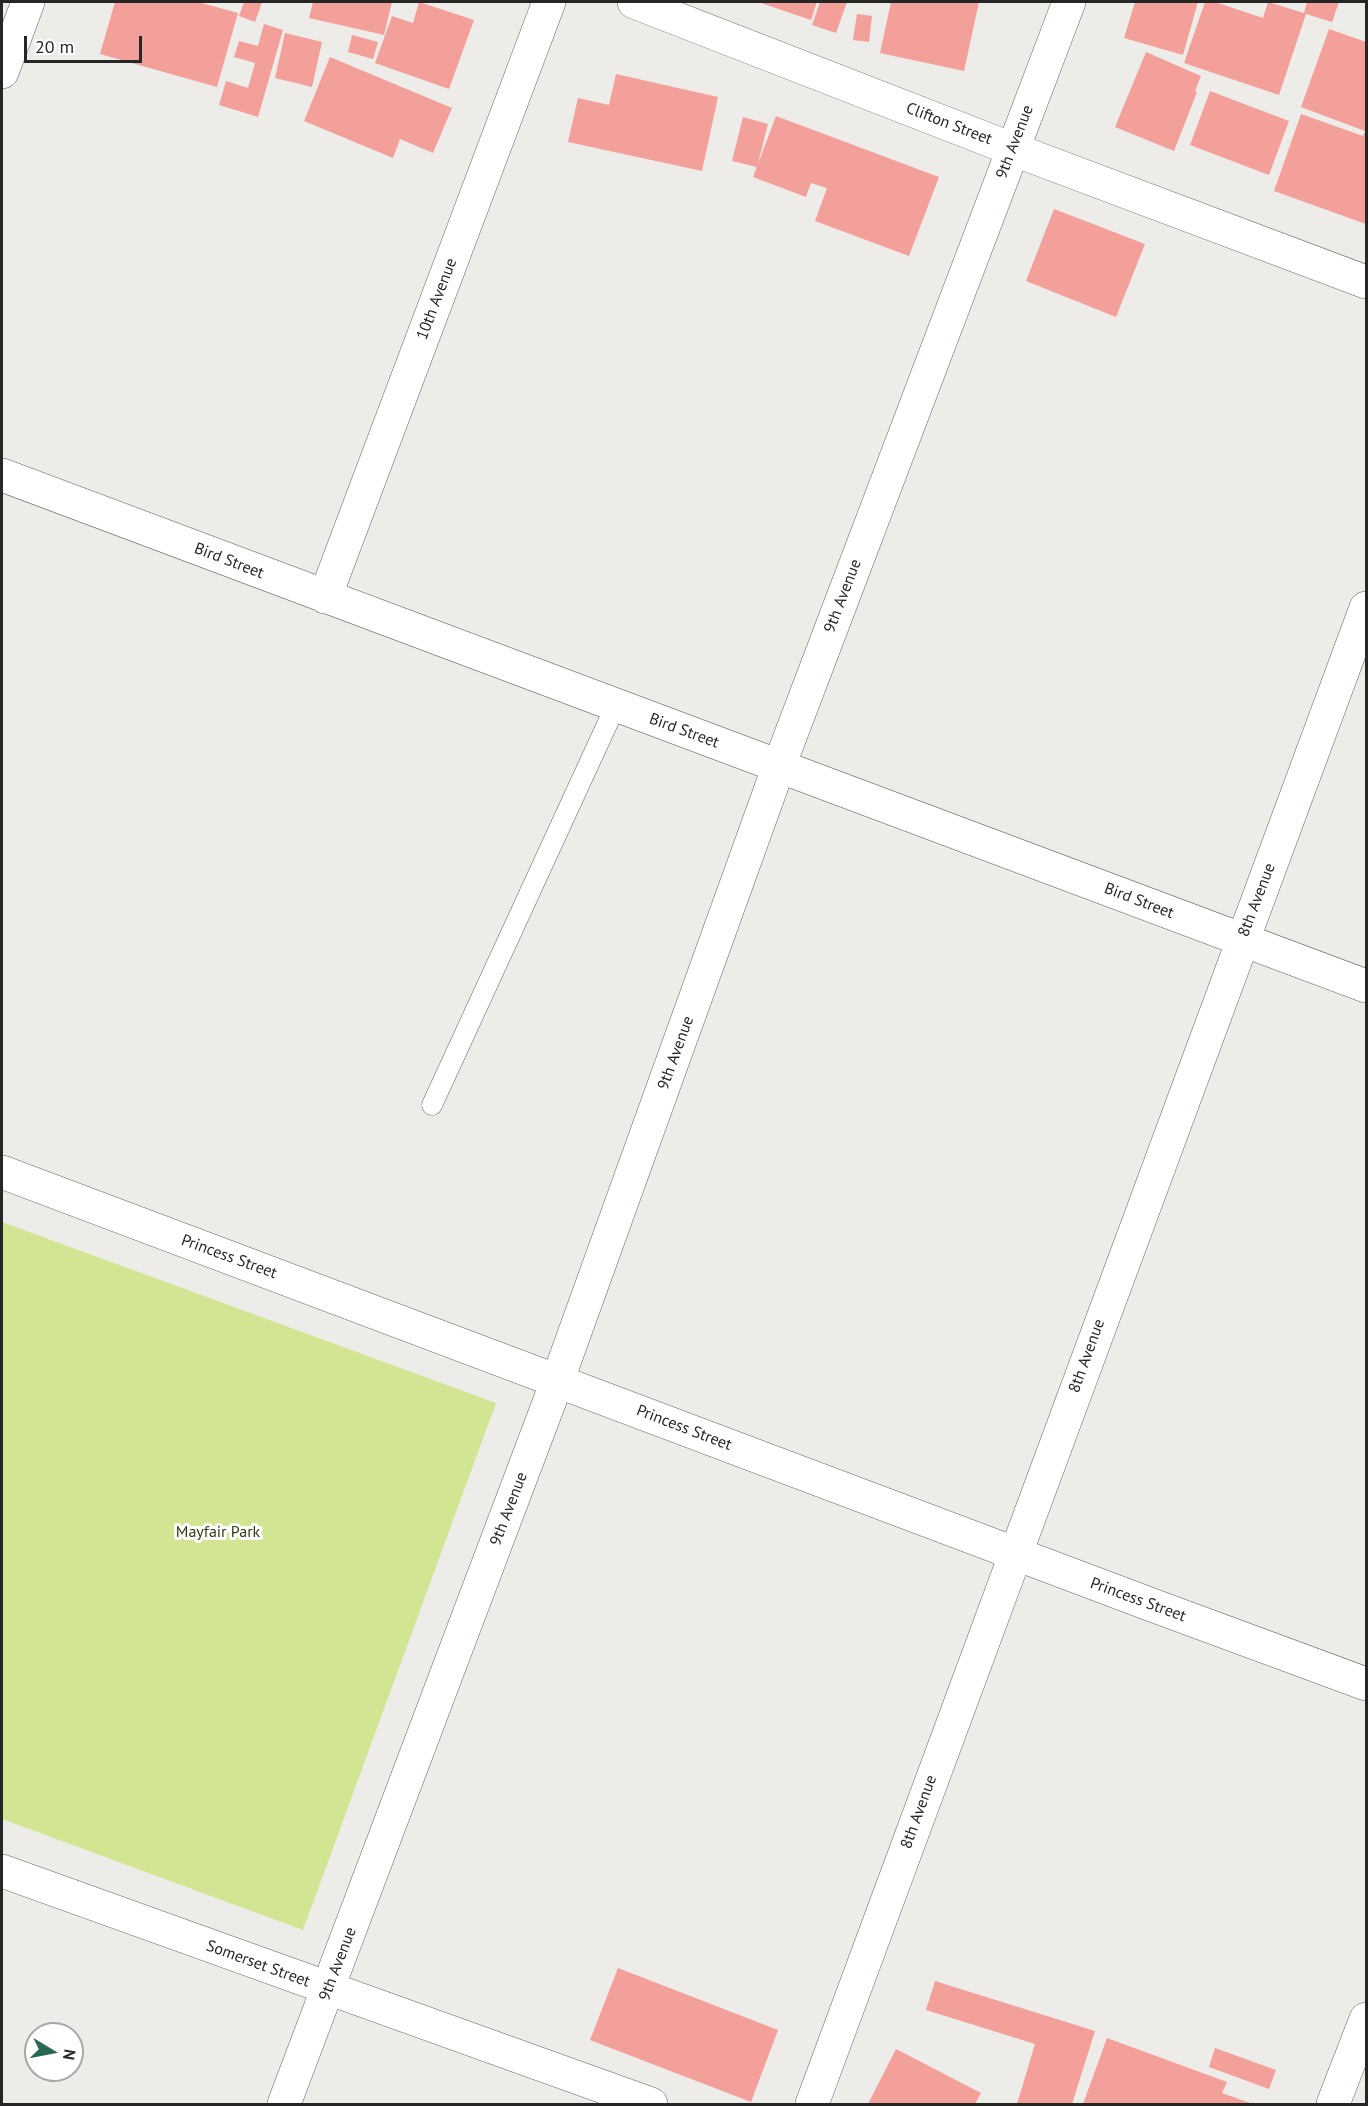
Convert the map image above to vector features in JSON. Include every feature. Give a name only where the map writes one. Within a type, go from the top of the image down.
[{"type":"street","points":[[2,72],[28,2]]},
{"type":"street","name":"10th Avenue","points":[[325,597],[549,2]]},
{"type":"street","name":"Clifton Street","points":[[634,2],[1012,149],[1366,282]]},
{"type":"street","name":"9th Avenue","points":[[284,2104],[558,1379],[779,766],[1069,2]]},
{"type":"street","name":"Bird Street","points":[[2,475],[1366,986]]},
{"type":"street","name":"8th Avenue","points":[[812,2104],[1013,1554],[1366,608]]},
{"type":"street","name":"Princess Street","points":[[2,1172],[558,1379],[1013,1554],[1366,1684]]},
{"type":"street","name":"Somerset Street","points":[[2,1871],[651,2104]]},
{"type":"street","points":[[1333,2104],[1366,2019]]},
{"type":"lane","points":[[432,1105],[616,705]]},
{"type":"green space","name":"Mayfair Park","points":[[2,1222],[496,1403],[303,1930],[2,1819]]},
{"type":"building","points":[[115,2],[198,2],[238,13],[217,87],[100,54]]},
{"type":"building","points":[[244,2],[262,2],[255,22],[239,16]]},
{"type":"building","points":[[313,2],[392,2],[384,35],[309,18]]},
{"type":"building","points":[[419,2],[474,20],[449,89],[375,63],[392,16],[413,23]]},
{"type":"building","points":[[758,2],[817,2],[811,20]]},
{"type":"building","points":[[820,2],[847,2],[836,33],[812,25]]},
{"type":"building","points":[[891,2],[979,2],[964,71],[880,53]]},
{"type":"building","points":[[1135,2],[1198,2],[1183,55],[1124,38]]},
{"type":"building","points":[[1205,2],[1215,2],[1263,18],[1268,2],[1304,13],[1307,2],[1339,2],[1332,22],[1306,14],[1279,95],[1184,63]]},
{"type":"building","points":[[857,14],[872,16],[869,42],[853,40]]},
{"type":"building","points":[[264,24],[283,30],[258,117],[219,105],[226,81],[248,88],[255,63],[234,57],[239,41],[258,46]]},
{"type":"building","points":[[1329,29],[1366,42],[1366,224],[1274,191],[1301,114],[1363,136],[1365,131],[1301,107]]},
{"type":"building","points":[[285,33],[322,42],[312,87],[275,78]]},
{"type":"building","points":[[352,35],[378,42],[373,59],[348,52]]},
{"type":"building","points":[[1146,52],[1201,76],[1174,151],[1115,127]]},
{"type":"building","points":[[330,57],[452,108],[433,153],[400,139],[393,158],[304,121]]},
{"type":"building","points":[[616,74],[718,97],[702,171],[568,142],[578,98],[609,105]]},
{"type":"building","points":[[1210,91],[1289,121],[1269,175],[1190,145]]},
{"type":"building","points":[[776,116],[939,177],[909,256],[815,221],[827,188],[811,183],[806,197],[753,177]]},
{"type":"building","points":[[743,117],[768,124],[757,167],[732,161]]},
{"type":"building","points":[[1054,209],[1145,244],[1116,317],[1026,281]]},
{"type":"building","points":[[618,1968],[778,2030],[751,2102],[590,2040]]},
{"type":"building","points":[[935,1981],[1095,2031],[1072,2104],[1017,2104],[1035,2044],[926,2010]]},
{"type":"building","points":[[1107,2038],[1227,2082],[1222,2093],[1253,2104],[1083,2104]]},
{"type":"building","points":[[1215,2048],[1276,2070],[1269,2089],[1209,2067]]},
{"type":"building","points":[[896,2049],[981,2093],[975,2104],[868,2104]]}]
